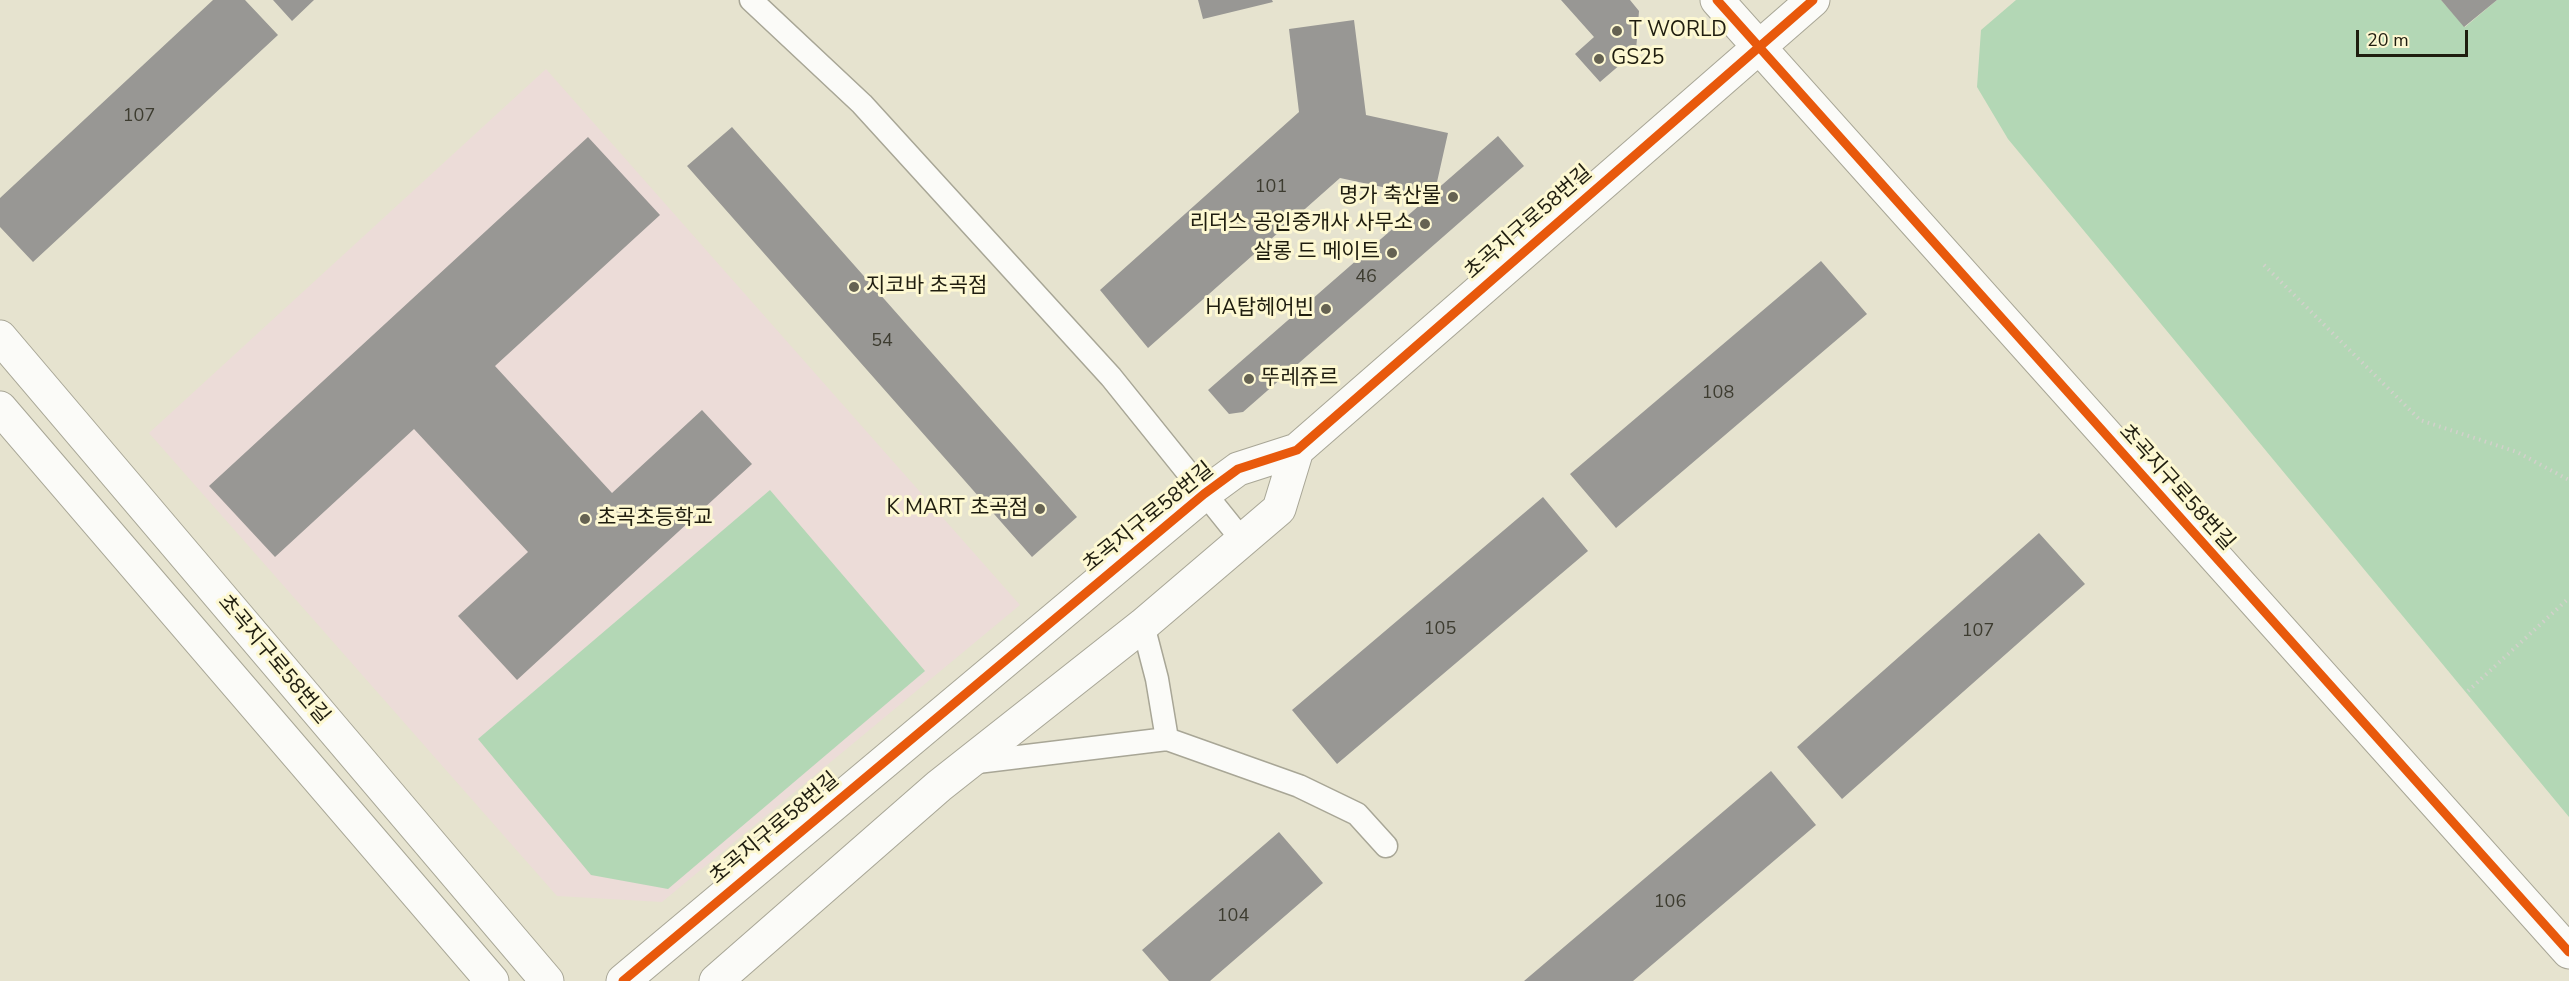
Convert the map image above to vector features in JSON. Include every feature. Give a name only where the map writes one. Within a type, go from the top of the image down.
[{"type":"street","name":"초곡지구로58번길","points":[[1717,0],[1757,48],[2569,952]]},
{"type":"street","name":"초곡지구로58번길","points":[[623,981],[1204,494],[1238,469],[1297,450],[1813,0]]},
{"type":"street","name":"초곡지구로58번길","points":[[0,337],[547,981]]},
{"type":"street","name":"초곡지구로58번길","points":[[0,408],[492,981]]},
{"type":"street","points":[[716,981],[968,763],[1143,625],[1279,509],[1297,450]]},
{"type":"lane","points":[[751,0],[862,104],[1112,377],[1243,541]]},
{"type":"lane","points":[[1143,625],[1157,679],[1167,739]]},
{"type":"lane","points":[[968,763],[1167,739],[1299,786],[1357,814],[1386,846]]},
{"type":"path","points":[[2264,265],[2420,420],[2517,452],[2569,480]]},
{"type":"path","points":[[2469,691],[2569,598]]},
{"type":"shaded area","name":"초곡초등학교","points":[[546,69],[1020,605],[662,902],[557,896],[149,433]]},
{"type":"green space","points":[[2016,0],[2441,0],[2465,27],[2497,0],[2569,0],[2569,817],[2008,139],[1977,87],[1981,30]]},
{"type":"green space","points":[[770,490],[925,671],[668,889],[591,875],[478,739]]},
{"type":"building","points":[[213,0],[245,0],[278,35],[33,262],[0,227],[0,198]]},
{"type":"building","points":[[273,0],[314,0],[292,21]]},
{"type":"building","points":[[1198,0],[1272,0],[1273,2],[1203,19]]},
{"type":"building","points":[[1561,0],[1630,0],[1639,11],[1636,51],[1600,82],[1575,54],[1594,37]]},
{"type":"building","points":[[2441,0],[2497,0],[2464,27]]},
{"type":"building","points":[[1354,20],[1366,115],[1448,133],[1435,191],[1498,136],[1524,166],[1243,412],[1229,414],[1208,390],[1429,197],[1340,178],[1148,348],[1100,290],[1299,112],[1289,29]]},
{"type":"building","points":[[732,127],[1077,517],[1032,557],[687,166]]},
{"type":"building","points":[[588,137],[660,215],[495,366],[612,493],[702,410],[752,464],[517,680],[458,616],[528,552],[414,429],[275,557],[209,486]]},
{"type":"building","points":[[1821,261],[1867,314],[1616,528],[1570,474]]},
{"type":"building","points":[[1543,497],[1588,551],[1337,764],[1292,710]]},
{"type":"building","points":[[2039,533],[2085,584],[1842,799],[1797,747]]},
{"type":"building","points":[[1771,771],[1816,825],[1633,981],[1524,981]]},
{"type":"building","points":[[1279,832],[1323,883],[1210,981],[1169,981],[1142,950]]},
{"type":"cycle path","points":[[1717,0],[2569,952]]},
{"type":"cycle path","points":[[623,981],[1204,494],[1238,469],[1297,450],[1813,0]]},
{"type":"place","name":"T WORLD","points":[[1617,31]]},
{"type":"place","name":"GS25","points":[[1599,59]]},
{"type":"place","name":"명가 축산물","points":[[1453,197]]},
{"type":"place","name":"리더스 공인중개사 사무소","points":[[1425,224]]},
{"type":"place","name":"살롱 드 메이트","points":[[1392,253]]},
{"type":"place","name":"지코바 초곡점","points":[[854,287]]},
{"type":"place","name":"HA탑헤어빈","points":[[1326,309]]},
{"type":"place","name":"뚜레쥬르","points":[[1249,379]]},
{"type":"place","name":"K MART 초곡점","points":[[1040,509]]},
{"type":"place","name":"초곡초등학교","points":[[585,519]]}]
